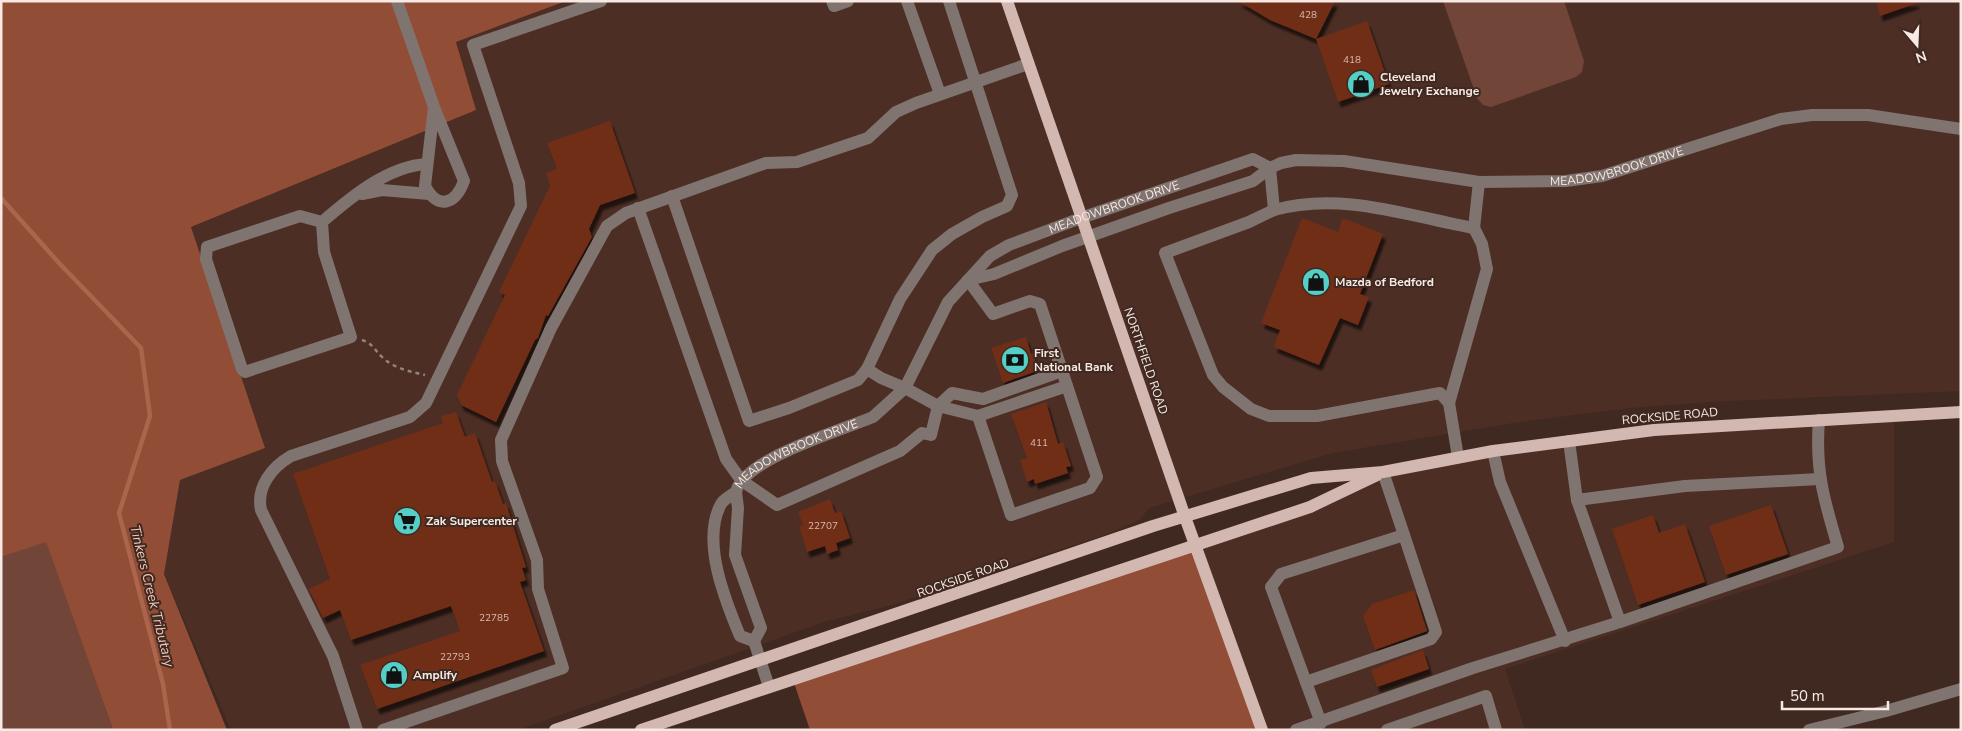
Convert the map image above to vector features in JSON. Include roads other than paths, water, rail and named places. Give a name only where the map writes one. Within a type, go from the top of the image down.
[{"type":"main road","name":"NORTHFIELD ROAD","points":[[1007,1],[1195,544],[1262,730]]},
{"type":"main road","name":"ROCKSIDE ROAD","points":[[555,730],[1186,517],[1311,478],[1384,472],[1493,451],[1654,430],[1961,412]]},
{"type":"main road","name":"ROCKSIDE ROAD","points":[[641,730],[1310,507],[1384,472]]},
{"type":"street","points":[[397,1],[434,107],[464,181],[460,191],[454,198],[445,202],[437,201],[429,194],[425,186],[434,107]]},
{"type":"street","points":[[357,730],[332,656],[262,510],[260,502],[262,491],[266,480],[278,463],[291,456],[410,417],[426,403],[521,206],[519,183],[473,45],[601,1]]},
{"type":"street","points":[[832,1],[834,6],[848,1]]},
{"type":"street","points":[[908,1],[940,94]]},
{"type":"street","points":[[672,196],[749,421],[828,394],[858,380],[867,369],[900,299],[932,250],[982,217],[1007,206],[1012,195],[949,1]]},
{"type":"street","points":[[383,730],[563,668],[538,590],[537,560],[502,461],[500,440],[551,328],[607,226],[618,216],[638,208],[766,164],[797,162],[868,138],[896,112],[940,94],[1028,64]]},
{"type":"street","name":"MEADOWBROOK DRIVE","points":[[968,280],[994,274],[1033,256],[1253,181],[1270,168],[1296,160],[1344,161],[1479,182],[1566,182],[1602,176],[1781,120],[1812,115],[1868,115],[1961,129]]},
{"type":"street","name":"MEADOWBROOK DRIVE","points":[[769,687],[754,641],[761,628],[734,555],[738,508],[736,492],[741,480],[772,458],[873,417],[905,388],[948,302],[990,256],[1009,245],[1081,218],[1252,159],[1270,168]]},
{"type":"street","points":[[322,222],[352,196],[414,165],[428,164]]},
{"type":"street","points":[[1270,168],[1274,210]]},
{"type":"street","points":[[1458,457],[1449,403],[1487,270],[1484,250],[1474,228],[1479,182]]},
{"type":"street","points":[[352,196],[382,190],[429,194]]},
{"type":"street","points":[[1449,403],[1440,394],[1434,393],[1318,416],[1269,416],[1251,409],[1223,386],[1208,365],[1164,254],[1249,222],[1274,210],[1298,205],[1359,204],[1474,228]]},
{"type":"street","points":[[638,208],[726,459],[741,480],[778,505],[900,451],[922,433],[931,435],[938,406],[952,393],[983,399],[1062,371]]},
{"type":"street","points":[[300,216],[322,222],[324,252],[350,337],[245,372],[242,370],[206,259],[207,246],[300,216]]},
{"type":"street","points":[[968,280],[992,314],[1030,300],[1040,304],[1097,477],[1090,488],[1011,515],[978,416]]},
{"type":"street","points":[[867,369],[881,378],[905,388],[938,406],[978,416],[1068,386]]},
{"type":"street","points":[[1296,730],[1321,723],[1464,672],[1565,641],[1838,547],[1819,480],[1817,457],[1819,420]]},
{"type":"street","points":[[1569,441],[1577,500],[1620,622]]},
{"type":"street","points":[[1493,451],[1500,482],[1565,641]]},
{"type":"street","points":[[1306,682],[1431,639],[1436,632],[1384,472]]},
{"type":"street","points":[[1577,500],[1684,486],[1819,480]]},
{"type":"street","name":"MEADOWBROOK DRIVE","points":[[736,492],[722,502],[716,520],[713,553],[740,636],[754,641]]},
{"type":"street","points":[[1321,723],[1271,587],[1281,574],[1404,535]]},
{"type":"street","points":[[1809,730],[1886,711],[1961,689]]},
{"type":"street","points":[[1387,730],[1486,696],[1496,730]]},
{"type":"waterway","name":"Tinkers Creek Tributary","points":[[1,198],[59,263],[141,348],[150,416],[119,513],[163,684],[170,730]]},
{"type":"place","name":"Cleveland Jewelry Exchange","points":[[1361,84]]},
{"type":"place","name":"Mazda of Bedford","points":[[1316,282]]},
{"type":"place","name":"First National Bank","points":[[1015,360]]},
{"type":"place","name":"Zak Supercenter","points":[[407,521]]},
{"type":"place","name":"Amplify","points":[[394,675]]}]
